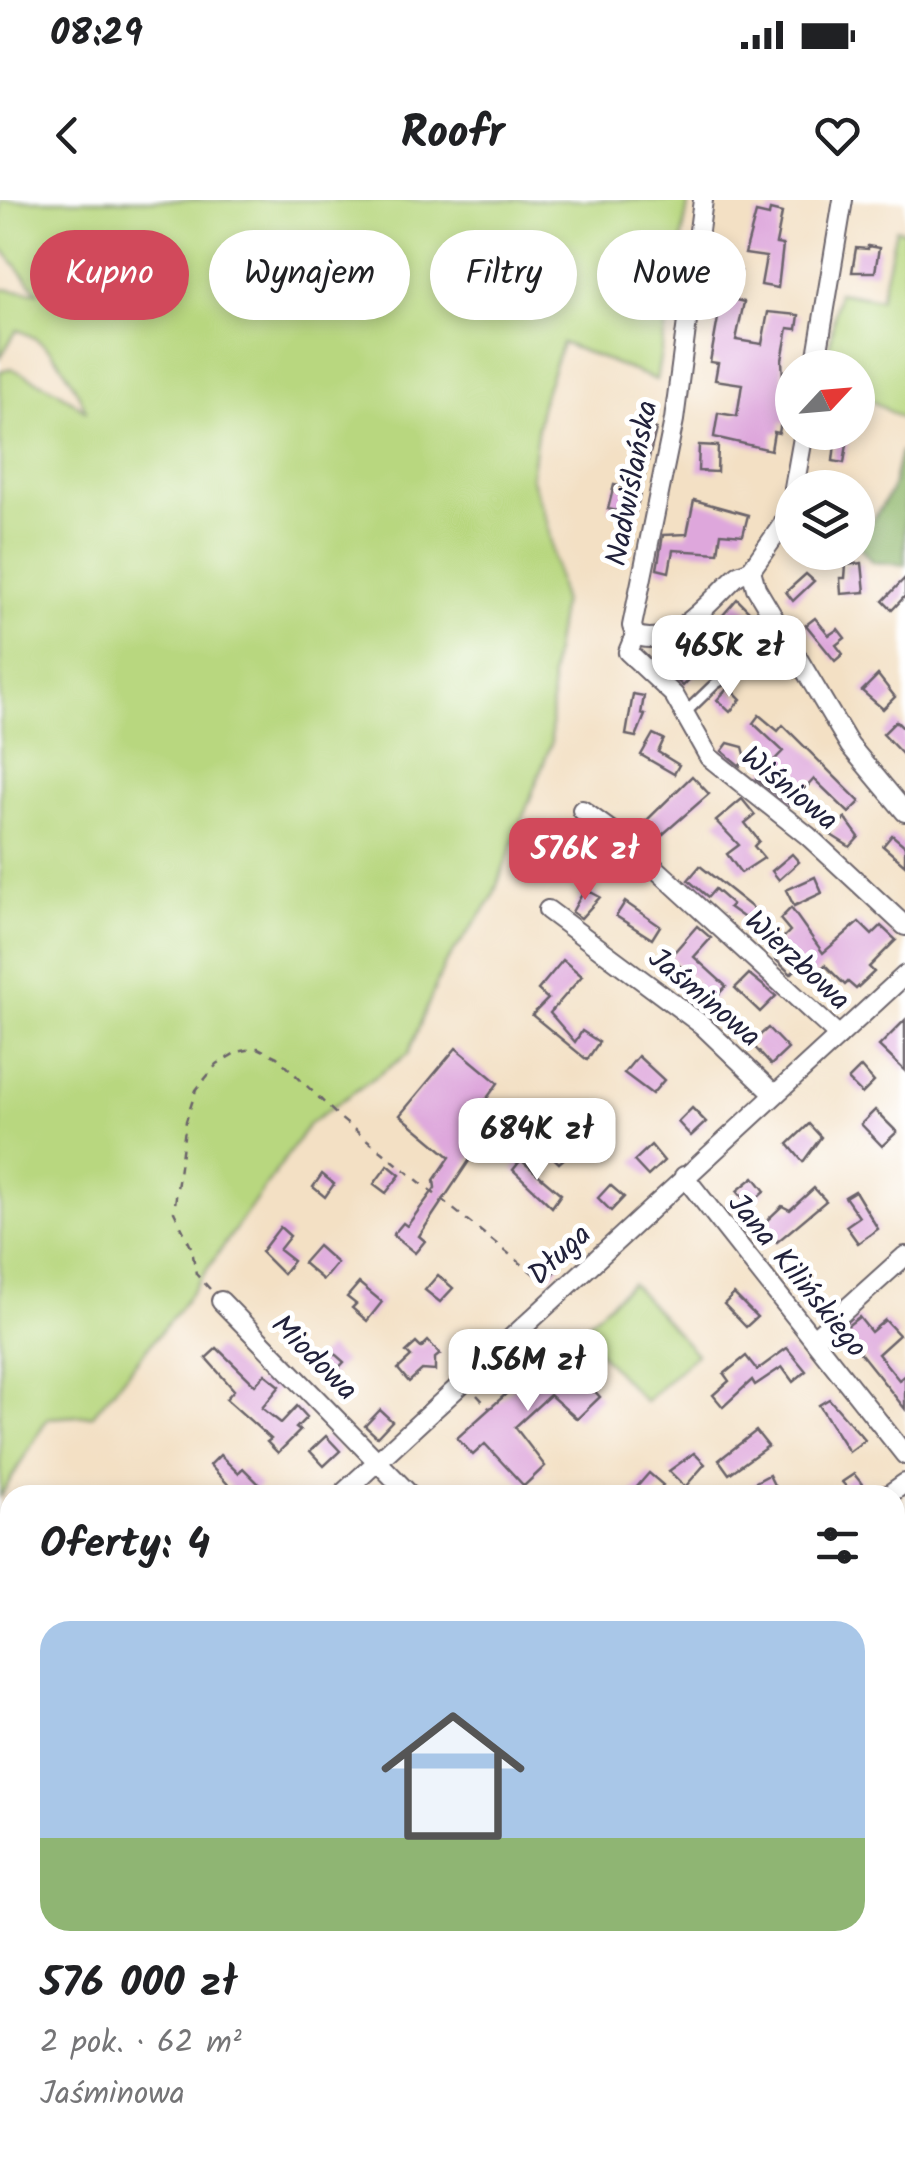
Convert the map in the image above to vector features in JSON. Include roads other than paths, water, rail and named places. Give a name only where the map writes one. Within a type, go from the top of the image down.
[{"type":"street","name":"Nadwiślańska","points":[[635,635],[632,626],[646,542],[674,420],[703,200]]},
{"type":"street","points":[[817,350],[843,200]]},
{"type":"street","points":[[635,635],[661,640],[676,632],[738,575],[751,570],[775,536]]},
{"type":"street","points":[[751,570],[756,588],[850,746],[905,812]]},
{"type":"street","name":"Wiśniowa","points":[[635,635],[628,652],[634,662],[686,712],[698,744],[709,757],[808,836],[905,926]]},
{"type":"street","name":"Wierzbowa","points":[[582,810],[629,844],[839,1036]]},
{"type":"street","name":"Jaśminowa","points":[[548,910],[702,1025],[774,1094]]},
{"type":"street","name":"Długa","points":[[351,1485],[905,975]]},
{"type":"street","name":"Jana Kilińskiego","points":[[684,1176],[905,1455]]},
{"type":"street","points":[[814,1338],[905,1256]]},
{"type":"street","name":"Miodowa","points":[[221,1301],[401,1485]]},
{"type":"lane","points":[[686,712],[715,684],[786,640]]}]
